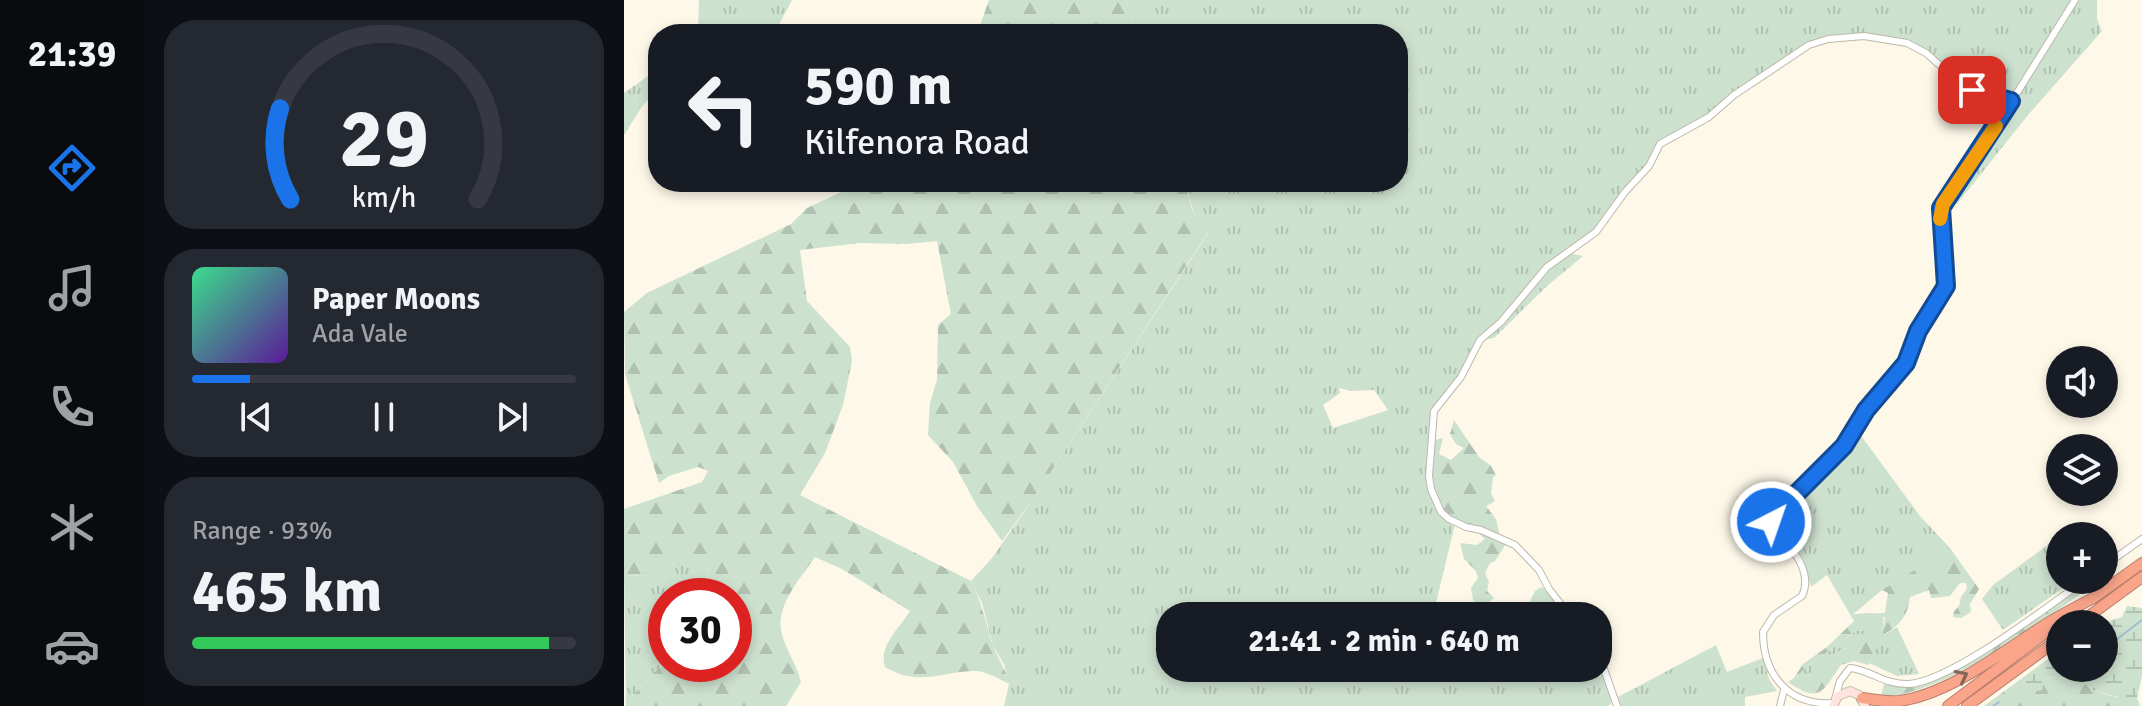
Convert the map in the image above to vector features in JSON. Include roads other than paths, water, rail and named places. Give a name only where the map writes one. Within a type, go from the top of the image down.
[{"type":"highway","points":[[1948,706],[2142,563]]},
{"type":"highway","points":[[2097,610],[2142,577]]},
{"type":"highway","points":[[1863,702],[1899,701],[1942,686],[2095,597]]},
{"type":"highway","points":[[1967,706],[2046,648]]},
{"type":"main road","points":[[1834,702],[1846,692],[1854,692],[1863,702]]},
{"type":"street","points":[[2065,594],[2007,635],[1955,666],[1923,680],[1906,684],[1887,682],[1856,668],[1845,671],[1834,702],[1804,702],[1784,690],[1770,664],[1763,632],[1774,615],[1802,596],[1807,577],[1770,516],[1844,446],[1866,410],[1906,363],[1918,331],[1946,286],[1941,208],[2075,0]]},
{"type":"street","points":[[1559,602],[1539,570],[1515,545],[1481,530],[1455,524],[1441,512],[1431,489],[1429,476],[1434,411],[1461,377],[1480,340],[1501,322],[1547,267],[1596,232],[1625,192],[1649,166],[1660,144],[1709,117],[1742,88],[1809,45],[1828,39],[1872,35],[1907,43],[1926,53],[1962,85],[2011,101]]},
{"type":"street","points":[[2118,556],[2142,539]]},
{"type":"street","points":[[1842,677],[1846,692]]},
{"type":"street","points":[[1609,682],[1617,706]]},
{"type":"street","points":[[1780,706],[1784,690]]},
{"type":"waterway","points":[[2118,638],[2142,620]]},
{"type":"waterway","points":[[1993,706],[1999,702]]}]
